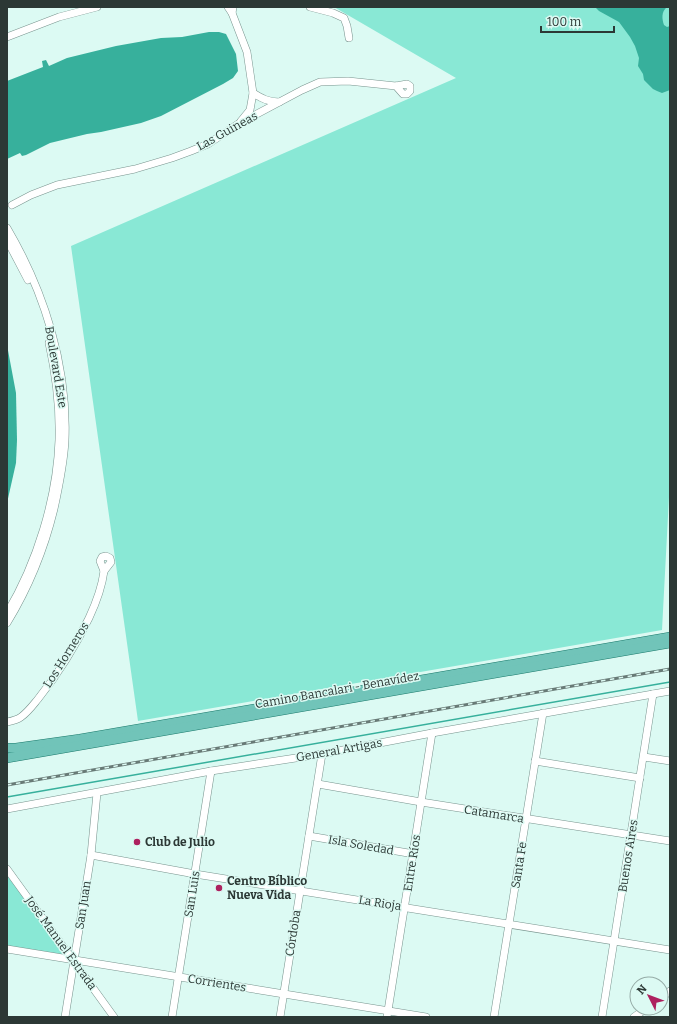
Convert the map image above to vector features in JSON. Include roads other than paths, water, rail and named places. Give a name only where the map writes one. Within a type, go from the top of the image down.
[{"type":"main road","name":"Camino Bancalari - Benavídez","points":[[7,748],[80,739],[670,637]]},
{"type":"main road","name":"Camino Bancalari - Benavídez","points":[[7,758],[670,643]]},
{"type":"street","points":[[7,37],[59,17],[97,7]]},
{"type":"street","points":[[310,7],[334,13],[344,18],[349,38]]},
{"type":"street","points":[[231,9],[248,57],[253,93],[250,110],[238,124]]},
{"type":"street","name":"Las Guineas","points":[[9,206],[31,195],[57,185],[135,169],[172,158],[208,144],[238,124],[312,85],[327,81],[348,81],[396,86]]},
{"type":"street","points":[[253,93],[264,100],[279,102]]},
{"type":"street","name":"Boulevard Este","points":[[7,228],[20,252],[38,298],[57,374],[61,451],[56,467],[46,528],[7,624]]},
{"type":"street","name":"Boulevard Este","points":[[7,240],[38,298]]},
{"type":"street","name":"Los Horneros","points":[[7,722],[17,720],[28,711],[69,654],[94,606],[101,586],[104,571]]},
{"type":"street","name":"Boulevard Este","points":[[7,613],[18,600]]},
{"type":"street","name":"General Artigas","points":[[7,809],[211,771],[322,754],[670,691]]},
{"type":"street","name":"Buenos Aires","points":[[602,1017],[653,694]]},
{"type":"street","name":"Santa Fe","points":[[494,1017],[543,713]]},
{"type":"street","name":"Entre Ríos","points":[[388,1014],[432,733]]},
{"type":"street","name":"Córdoba","points":[[280,1017],[322,754]]},
{"type":"street","points":[[644,757],[670,761]]},
{"type":"street","points":[[535,761],[640,778]]},
{"type":"street","name":"San Luis","points":[[172,1017],[211,771]]},
{"type":"street","name":"Catamarca","points":[[318,784],[421,802],[670,841]]},
{"type":"street","name":"San Juan","points":[[65,1017],[91,855],[97,793]]},
{"type":"street","name":"Isla Soledad","points":[[309,836],[414,854]]},
{"type":"street","name":"La Rioja","points":[[91,855],[195,874],[670,950]]},
{"type":"street","name":"José Manuel Estrada","points":[[7,869],[114,1017]]},
{"type":"street","name":"Corrientes","points":[[7,949],[284,994],[388,1014],[426,1017]]},
{"type":"waterway","points":[[7,797],[670,682]]},
{"type":"railway","points":[[7,785],[670,669]]},
{"type":"place","name":"Club de Julio","points":[[137,842]]},
{"type":"place","name":"Centro Bíblico Nueva Vida","points":[[219,888]]}]
